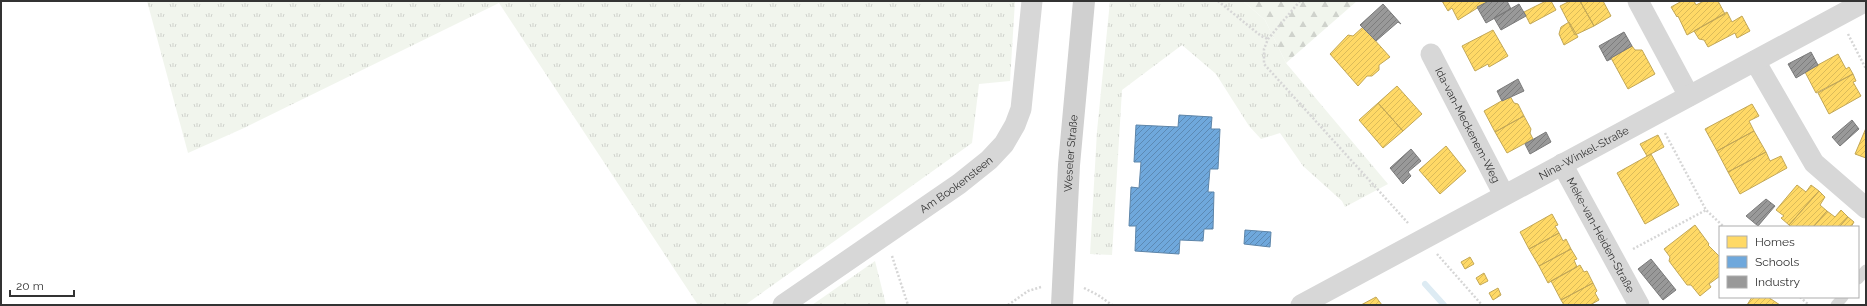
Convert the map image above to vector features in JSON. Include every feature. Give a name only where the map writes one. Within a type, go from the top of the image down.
[{"type":"street","name":"Am Bookensteen","points":[[783,305],[959,184],[989,160],[1004,144],[1022,109],[1032,1]]},
{"type":"street","name":"Weseler Straße","points":[[1062,305],[1069,165],[1084,1]]},
{"type":"street","points":[[1638,1],[1689,96]]},
{"type":"street","name":"Nina-Winkel-Straße","points":[[1302,305],[1839,15],[1866,2]]},
{"type":"street","name":"Ida-van-Meckenem-Weg","points":[[1431,54],[1504,195]]},
{"type":"street","points":[[1754,61],[1814,163],[1866,208]]},
{"type":"street","name":"Meke-van-Heiden-Straße","points":[[1562,164],[1639,305]]},
{"type":"street","points":[[1837,182],[1866,194]]},
{"type":"lane","points":[[1859,278],[1866,270]]},
{"type":"path","points":[[1218,1],[1261,36],[1268,39]]},
{"type":"path","points":[[1300,1],[1268,39],[1264,50],[1264,64],[1482,305]]},
{"type":"path","points":[[1839,15],[1866,69]]},
{"type":"path","points":[[1655,114],[1706,210],[1723,226]]},
{"type":"path","points":[[1614,259],[1706,210]]},
{"type":"path","points":[[888,232],[893,263],[908,305]]},
{"type":"path","points":[[1801,298],[1809,305]]},
{"type":"green space","points":[[147,1],[1015,1],[1010,81],[979,84],[972,143],[745,305],[698,305],[499,3],[244,128],[188,153]]},
{"type":"green space","points":[[1110,1],[1243,1],[1265,20],[1286,63],[1388,184],[1345,207],[1342,201],[1303,166],[1280,133],[1261,139],[1249,126],[1216,74],[1182,45],[1122,90],[1112,255],[1090,254],[1097,131]]},
{"type":"green space","points":[[1243,1],[1357,1],[1286,63],[1265,20]]},
{"type":"green space","points":[[875,261],[886,305],[812,305]]},
{"type":"building: Homes","points":[[1442,1],[1487,2],[1458,20],[1452,8],[1448,11]]},
{"type":"building: Homes","points":[[1546,1],[1551,1],[1556,10],[1530,24],[1524,12]]},
{"type":"building: Homes","points":[[1570,1],[1580,1],[1594,26],[1575,35],[1560,6]]},
{"type":"building: Homes","points":[[1580,1],[1603,1],[1611,16],[1594,26]]},
{"type":"building: Homes","points":[[1682,1],[1694,1],[1696,5],[1704,1],[1718,1],[1725,14],[1687,35],[1678,16],[1677,17],[1671,7]]},
{"type":"building: Homes","points":[[1727,12],[1732,22],[1742,16],[1750,31],[1737,38],[1735,33],[1708,47],[1704,40],[1699,39],[1694,31]]},
{"type":"building: Homes","points":[[1569,22],[1578,37],[1564,45],[1559,34],[1561,27]]},
{"type":"building: Homes","points":[[1363,27],[1390,57],[1379,65],[1379,70],[1372,76],[1367,76],[1358,86],[1330,54],[1348,35],[1353,36]]},
{"type":"building: Homes","points":[[1493,30],[1508,56],[1489,67],[1488,64],[1475,71],[1462,46]]},
{"type":"building: Homes","points":[[1632,46],[1635,50],[1642,50],[1655,74],[1628,89],[1611,58]]},
{"type":"building: Homes","points":[[1838,54],[1846,69],[1849,67],[1853,74],[1816,93],[1805,72]]},
{"type":"building: Homes","points":[[1853,74],[1856,81],[1853,82],[1861,96],[1829,114],[1818,93]]},
{"type":"building: Homes","points":[[1397,86],[1422,114],[1403,131],[1378,103]]},
{"type":"building: Homes","points":[[1510,96],[1514,103],[1518,104],[1524,116],[1495,132],[1484,111]]},
{"type":"building: Homes","points":[[1378,103],[1403,131],[1383,148],[1359,120]]},
{"type":"building: Homes","points":[[1752,104],[1759,116],[1749,121],[1754,131],[1717,151],[1705,129]]},
{"type":"building: Homes","points":[[1524,116],[1531,129],[1530,133],[1533,139],[1507,153],[1495,132]]},
{"type":"building: Homes","points":[[1866,128],[1866,158],[1855,154]]},
{"type":"building: Homes","points":[[1754,131],[1766,152],[1728,172],[1717,151]]},
{"type":"building: Homes","points":[[1658,135],[1664,147],[1647,156],[1640,144]]},
{"type":"building: Homes","points":[[1446,146],[1466,171],[1440,194],[1419,170]]},
{"type":"building: Homes","points":[[1766,152],[1770,161],[1781,156],[1787,168],[1740,194],[1728,172]]},
{"type":"building: Homes","points":[[1651,154],[1679,205],[1645,224],[1617,173]]},
{"type":"building: Homes","points":[[1797,185],[1806,192],[1811,185],[1819,191],[1789,225],[1781,218],[1784,216],[1776,210]]},
{"type":"building: Homes","points":[[1819,191],[1825,197],[1820,205],[1827,211],[1814,226],[1789,225]]},
{"type":"building: Homes","points":[[1841,210],[1848,217],[1840,226],[1814,226],[1827,211],[1835,217]]},
{"type":"building: Homes","points":[[1552,214],[1558,225],[1555,226],[1559,233],[1529,249],[1520,232]]},
{"type":"building: Homes","points":[[1848,217],[1854,222],[1852,226],[1840,226]]},
{"type":"building: Homes","points":[[1695,225],[1709,244],[1708,245],[1719,256],[1719,277],[1709,284],[1711,287],[1700,296],[1691,285],[1687,285],[1669,261],[1670,257],[1664,249]]},
{"type":"building: Homes","points":[[1559,233],[1563,241],[1566,239],[1571,249],[1539,266],[1529,249]]},
{"type":"building: Homes","points":[[1571,249],[1577,259],[1574,260],[1577,267],[1548,283],[1539,266]]},
{"type":"building: Homes","points":[[1470,257],[1474,264],[1465,269],[1461,262]]},
{"type":"building: Homes","points":[[1580,265],[1584,272],[1587,271],[1593,283],[1561,300],[1551,281]]},
{"type":"building: Homes","points":[[1484,273],[1488,281],[1480,285],[1476,278]]},
{"type":"building: Homes","points":[[1593,283],[1597,291],[1595,293],[1599,300],[1590,305],[1564,305],[1561,300]]},
{"type":"building: Homes","points":[[1498,288],[1501,295],[1493,300],[1489,293]]},
{"type":"building: Homes","points":[[1376,297],[1382,305],[1361,305]]},
{"type":"building: Homes","points":[[1751,298],[1770,298],[1780,305],[1747,305]]},
{"type":"building: Schools","points":[[1179,115],[1212,117],[1211,129],[1220,129],[1218,169],[1210,169],[1208,192],[1214,192],[1213,229],[1204,229],[1203,241],[1180,240],[1179,254],[1135,251],[1136,226],[1129,226],[1131,187],[1139,188],[1141,162],[1134,162],[1136,125],[1178,127]]},
{"type":"building: Schools","points":[[1245,230],[1271,232],[1270,247],[1244,244]]},
{"type":"building: Industry","points":[[1486,1],[1507,1],[1511,9],[1486,23],[1477,7],[1487,2]]},
{"type":"building: Industry","points":[[1383,4],[1401,24],[1398,22],[1376,41],[1360,25]]},
{"type":"building: Industry","points":[[1519,4],[1526,16],[1501,30],[1494,18]]},
{"type":"building: Industry","points":[[1624,32],[1632,46],[1607,61],[1599,46]]},
{"type":"building: Industry","points":[[1811,52],[1818,65],[1796,78],[1788,64]]},
{"type":"building: Industry","points":[[1518,79],[1524,91],[1502,101],[1497,91]]},
{"type":"building: Industry","points":[[1852,120],[1859,129],[1840,146],[1832,137]]},
{"type":"building: Industry","points":[[1546,132],[1551,142],[1530,154],[1525,144]]},
{"type":"building: Industry","points":[[1411,149],[1421,161],[1408,172],[1411,176],[1403,184],[1390,168]]},
{"type":"building: Industry","points":[[1766,199],[1775,206],[1758,226],[1746,216]]},
{"type":"building: Industry","points":[[1651,259],[1676,290],[1663,300],[1638,269]]},
{"type":"waterway","points":[[1425,284],[1444,305]]}]
